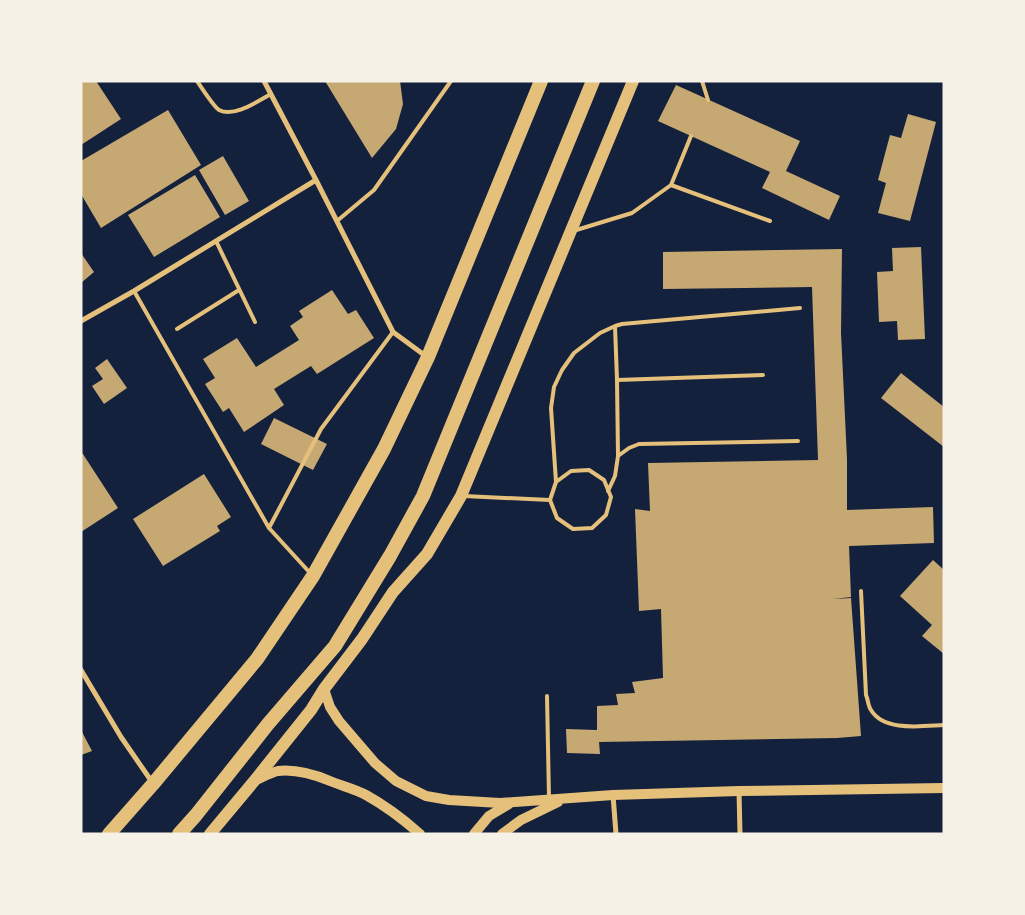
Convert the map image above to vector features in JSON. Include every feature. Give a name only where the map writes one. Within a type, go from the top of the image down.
[{"type":"highway","points":[[110,834],[256,659],[313,576],[384,449],[428,357],[541,81]]},
{"type":"highway","points":[[179,834],[268,724],[335,646],[390,556],[423,496],[593,81]]},
{"type":"main road","points":[[210,834],[311,710],[393,592],[427,554],[461,496],[633,81]]},
{"type":"main road","points":[[345,630],[362,639]]},
{"type":"main road","points":[[324,689],[330,707],[339,721],[375,763],[396,781],[426,796],[449,800],[511,803],[613,796],[739,791],[944,788]]},
{"type":"main road","points":[[255,780],[284,771],[307,773],[321,777],[347,786],[365,795],[400,817],[420,834]]},
{"type":"main road","points":[[502,834],[521,820],[564,799]]},
{"type":"main road","points":[[474,834],[490,816],[511,803]]},
{"type":"street","points":[[264,81],[393,332],[428,357]]},
{"type":"street","points":[[81,321],[134,291],[316,180]]},
{"type":"street","points":[[81,670],[121,737],[153,784]]},
{"type":"street","points":[[739,791],[740,834]]},
{"type":"street","points":[[613,796],[616,834]]},
{"type":"lane","points":[[197,81],[218,110],[226,112],[243,109],[271,94]]},
{"type":"lane","points":[[337,221],[374,190],[451,81]]},
{"type":"lane","points":[[702,81],[708,100]]},
{"type":"lane","points":[[570,232],[632,213],[672,185],[691,136]]},
{"type":"lane","points":[[672,185],[770,221]]},
{"type":"lane","points":[[216,241],[255,322]]},
{"type":"lane","points":[[177,329],[239,290]]},
{"type":"lane","points":[[134,291],[269,528],[313,576]]},
{"type":"lane","points":[[556,482],[570,471],[589,470],[604,480],[611,497],[606,515],[592,528],[573,529],[557,518],[550,500],[556,482],[551,408],[554,387],[562,370],[574,353],[600,333],[622,324],[800,308]]},
{"type":"lane","points":[[608,491],[615,476],[618,456],[615,326]]},
{"type":"lane","points":[[269,528],[320,429],[393,332]]},
{"type":"lane","points":[[617,380],[763,375]]},
{"type":"lane","points":[[618,456],[639,444],[798,441]]},
{"type":"lane","points":[[461,496],[550,500]]},
{"type":"lane","points":[[861,590],[866,695],[871,710],[882,721],[904,726],[944,725]]},
{"type":"lane","points":[[547,696],[548,800]]},
{"type":"building","points":[[81,81],[96,81],[121,119],[81,145]]},
{"type":"building","points":[[325,81],[400,81],[403,104],[396,129],[372,158]]},
{"type":"building","points":[[676,85],[800,141],[786,171],[840,196],[829,220],[762,188],[770,172],[658,121]]},
{"type":"building","points":[[168,110],[201,165],[101,228],[81,194],[81,161]]},
{"type":"building","points":[[908,114],[936,122],[910,221],[878,213],[886,183],[878,180],[890,135],[901,138]]},
{"type":"building","points":[[223,156],[249,201],[225,215],[199,170]]},
{"type":"building","points":[[195,175],[220,217],[154,257],[128,215]]},
{"type":"building","points":[[921,247],[925,339],[898,340],[897,321],[879,322],[877,272],[893,271],[892,248]]},
{"type":"building","points":[[842,249],[841,333],[847,459],[847,510],[933,507],[934,543],[849,546],[851,597],[833,599],[851,598],[861,736],[599,742],[600,754],[567,753],[566,729],[597,730],[597,706],[618,705],[616,694],[635,693],[632,682],[663,678],[661,609],[639,611],[635,509],[650,511],[648,463],[818,460],[812,287],[663,289],[663,252]]},
{"type":"building","points":[[81,253],[94,272],[81,283]]},
{"type":"building","points":[[332,290],[348,314],[356,310],[374,338],[317,374],[311,366],[274,389],[284,405],[244,432],[229,408],[223,412],[205,384],[215,378],[203,359],[237,338],[256,367],[299,340],[290,326],[303,317],[299,311]]},
{"type":"building","points":[[107,359],[127,388],[104,404],[92,386],[103,379],[95,368]]},
{"type":"building","points":[[901,373],[944,407],[944,447],[881,398]]},
{"type":"building","points":[[274,418],[327,444],[313,470],[261,444]]},
{"type":"building","points":[[81,451],[118,508],[81,532]]},
{"type":"building","points":[[204,474],[231,517],[217,526],[220,531],[163,566],[133,519]]},
{"type":"building","points":[[933,560],[944,570],[944,654],[922,636],[932,625],[900,596]]},
{"type":"building","points":[[81,730],[92,751],[81,755]]}]
